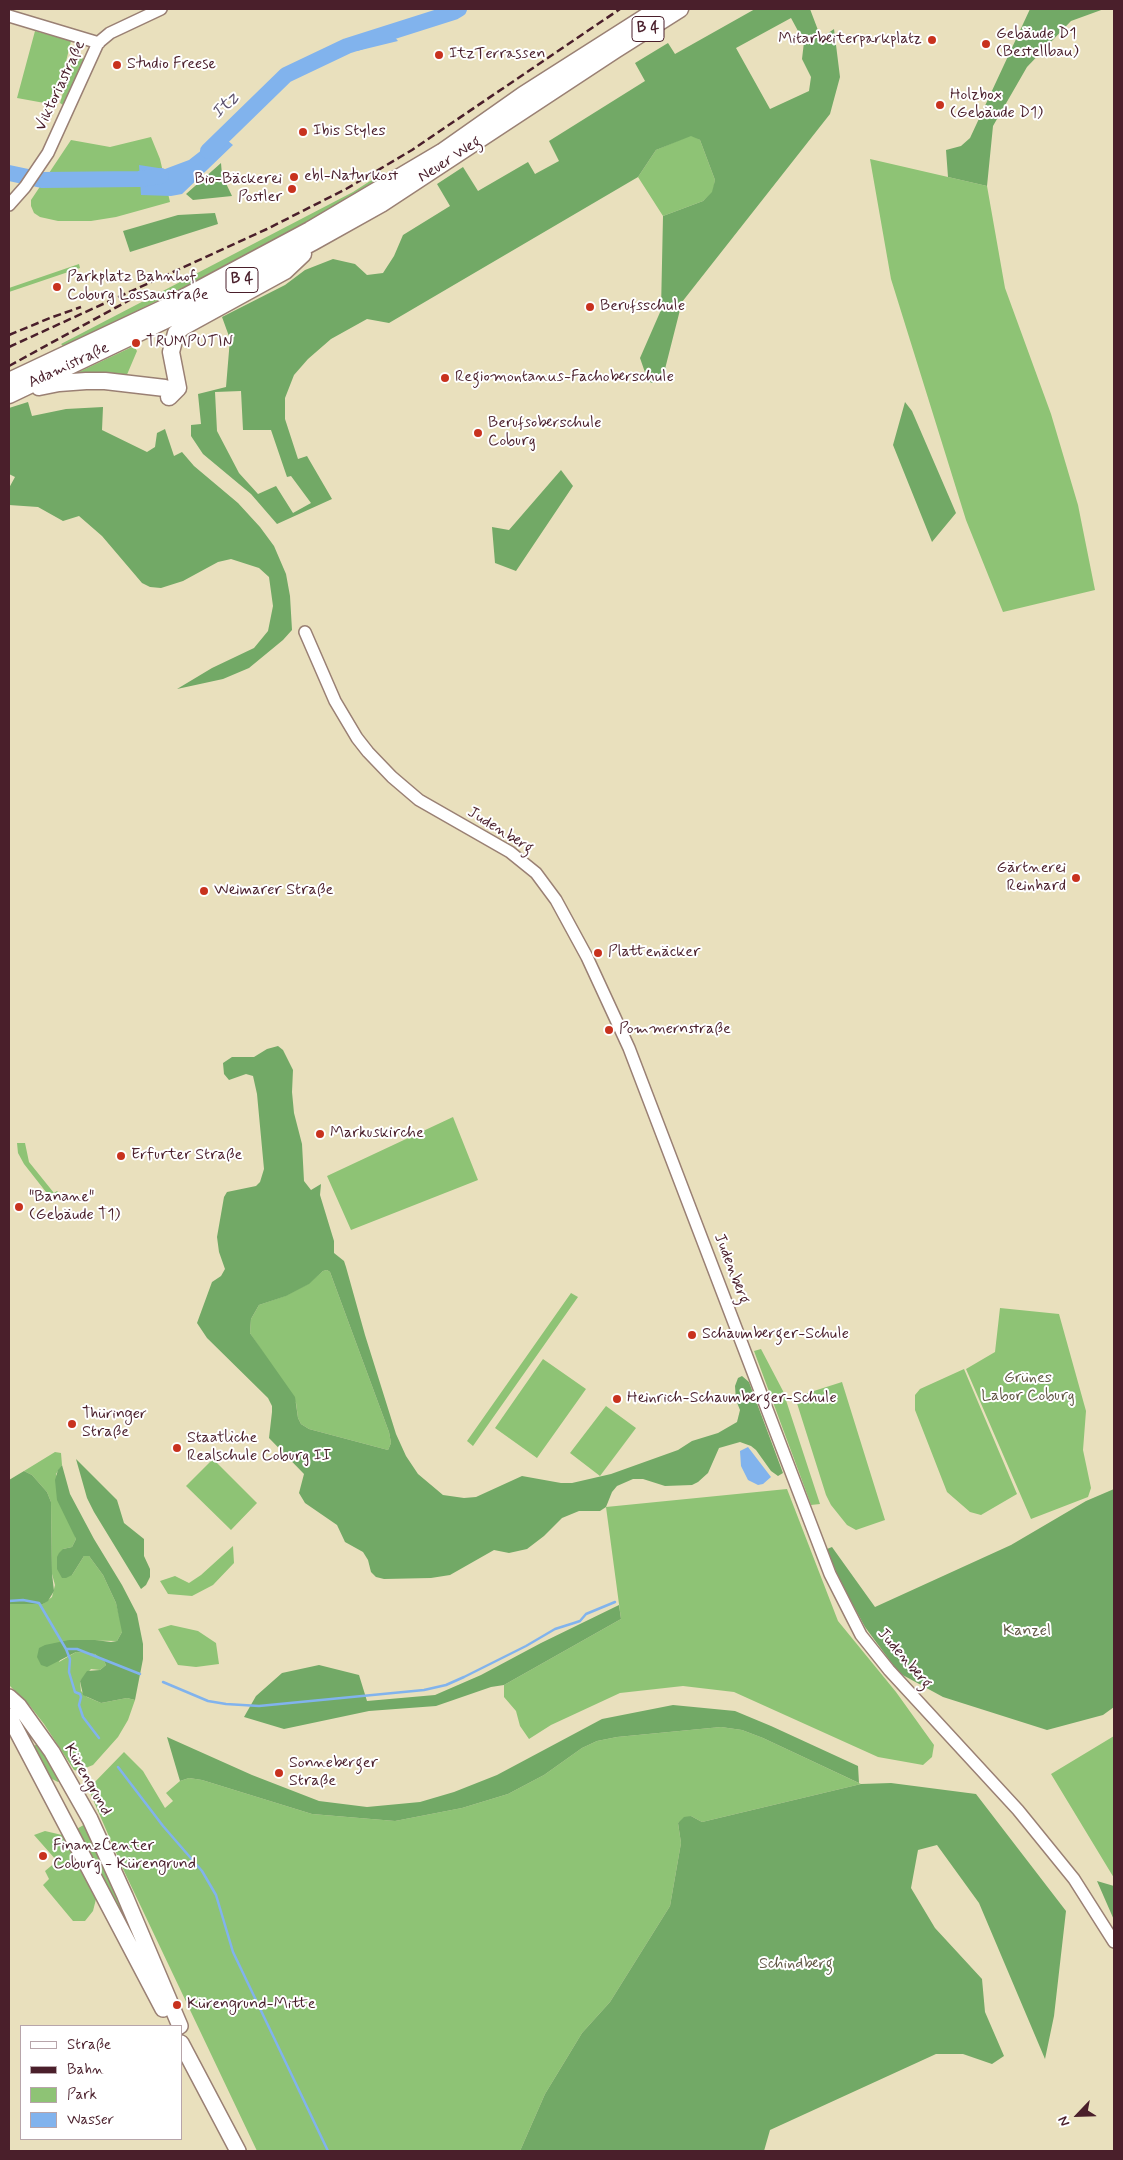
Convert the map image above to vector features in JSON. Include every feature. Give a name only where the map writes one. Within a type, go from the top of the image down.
[{"type":"highway","name":"Neuer Weg","points":[[128,332],[166,307],[378,192],[442,152],[523,95],[605,41],[658,9]]},
{"type":"highway","name":"Neuer Weg","points":[[128,332],[314,242],[398,193],[680,9]]},
{"type":"highway","name":"B 4","points":[[10,389],[59,383],[106,381],[167,393],[178,388],[171,352],[176,333],[183,327],[285,272],[314,242]]},
{"type":"highway","name":"Adamistraße","points":[[10,389],[128,332]]},
{"type":"main road","name":"Kürengrund","points":[[9,1697],[19,1706],[52,1752],[90,1819],[180,2025]]},
{"type":"main road","points":[[9,1716],[171,2025]]},
{"type":"main road","points":[[182,2033],[202,2083]]},
{"type":"main road","points":[[182,2045],[238,2151]]},
{"type":"street","name":"Viktoriastraße","points":[[10,204],[25,187],[48,153],[99,42],[110,34],[161,9]]},
{"type":"street","points":[[9,16],[99,42]]},
{"type":"street","name":"Judenberg","points":[[306,632],[334,701],[368,752],[392,777],[420,800],[510,852],[536,873],[556,900],[588,957],[629,1048],[830,1574],[856,1626],[878,1658],[1024,1816],[1074,1879],[1114,1942]]},
{"type":"green space","points":[[755,9],[810,9],[821,38],[834,29],[840,77],[830,114],[682,302],[665,369],[656,380],[652,383],[648,381],[640,358],[661,310],[663,216],[703,201],[712,192],[715,180],[700,140],[691,136],[656,150],[638,177],[389,323],[367,319],[331,339],[308,359],[294,375],[285,398],[285,419],[298,459],[307,456],[332,499],[277,524],[251,494],[203,454],[191,436],[191,425],[201,424],[198,394],[226,387],[230,339],[222,317],[285,285],[305,270],[333,259],[355,264],[367,275],[383,273],[394,256],[403,235],[450,206],[437,184],[463,167],[478,191],[528,162],[535,174],[559,161],[549,141],[645,81],[635,63],[668,43],[675,54]],"holes":[[[791,18],[804,42],[802,59],[811,77],[809,91],[770,109],[736,48]],[[241,391],[243,430],[271,430],[287,477],[291,476],[311,503],[293,513],[276,486],[258,494],[239,473],[217,431],[215,392]]]},
{"type":"green space","points":[[1030,9],[1104,9],[1071,21],[1027,67],[993,126],[987,186],[948,177],[946,150],[961,146],[970,138]]},
{"type":"green space","points":[[35,31],[71,41],[56,103],[50,104],[17,98]]},
{"type":"green space","points":[[77,56],[84,59],[63,105],[60,103],[73,58]]},
{"type":"green space","points":[[691,135],[700,140],[715,180],[713,192],[703,201],[663,216],[638,177],[656,150]]},
{"type":"green space","points":[[151,137],[160,159],[170,202],[116,217],[91,221],[58,221],[40,217],[34,213],[31,200],[71,140],[110,147]]},
{"type":"green space","points":[[870,159],[987,186],[1005,288],[1051,414],[1078,505],[1095,590],[1003,612],[966,520],[891,279]]},
{"type":"green space","points":[[221,163],[222,175],[232,196],[193,200],[186,194]]},
{"type":"green space","points":[[381,174],[387,179],[234,263],[64,347],[61,344],[353,192]]},
{"type":"green space","points":[[215,213],[218,224],[130,252],[123,231],[178,215]]},
{"type":"green space","points":[[79,264],[80,268],[9,292],[9,288]]},
{"type":"green space","points":[[134,346],[137,351],[126,377],[66,378]]},
{"type":"green space","points":[[28,402],[32,416],[66,409],[103,407],[102,430],[147,452],[155,447],[157,433],[165,429],[174,456],[182,452],[194,466],[238,503],[274,546],[286,574],[290,596],[292,630],[283,640],[249,668],[223,679],[177,689],[212,668],[254,648],[268,631],[273,606],[269,577],[259,568],[231,559],[218,562],[183,581],[161,588],[150,587],[142,583],[102,536],[79,516],[63,521],[38,507],[9,505],[9,488],[15,477],[9,474],[9,408]]},
{"type":"green space","points":[[905,402],[912,411],[956,513],[932,542],[893,445]]},
{"type":"green space","points":[[561,470],[573,486],[516,571],[495,563],[492,527],[509,530]]},
{"type":"green space","points":[[278,1046],[283,1050],[293,1070],[292,1092],[294,1113],[302,1144],[304,1181],[311,1190],[321,1184],[320,1195],[334,1241],[334,1253],[344,1261],[396,1434],[406,1456],[418,1474],[443,1495],[464,1498],[476,1497],[522,1476],[561,1483],[572,1483],[611,1474],[678,1450],[692,1441],[718,1433],[737,1422],[740,1410],[736,1400],[735,1386],[738,1378],[742,1376],[749,1382],[783,1473],[778,1476],[771,1471],[756,1450],[740,1442],[719,1448],[708,1473],[698,1482],[692,1485],[665,1486],[643,1479],[633,1479],[617,1486],[612,1492],[606,1507],[600,1511],[579,1511],[562,1518],[544,1536],[527,1549],[509,1553],[494,1550],[450,1575],[431,1578],[384,1579],[376,1577],[371,1572],[368,1560],[363,1552],[345,1542],[337,1525],[305,1503],[299,1493],[304,1474],[269,1438],[272,1406],[268,1398],[207,1338],[197,1323],[212,1282],[221,1276],[225,1269],[219,1252],[217,1237],[224,1197],[227,1192],[256,1186],[260,1182],[264,1169],[257,1094],[253,1076],[246,1074],[229,1080],[224,1074],[223,1063],[232,1057],[254,1057],[267,1049]],"holes":[[[327,1270],[330,1272],[389,1432],[391,1443],[388,1450],[309,1429],[301,1424],[298,1418],[295,1397],[250,1333],[251,1319],[259,1305],[286,1296],[309,1284],[323,1271]]]},
{"type":"green space","points":[[453,1117],[478,1180],[351,1230],[327,1176]]},
{"type":"green space","points":[[17,1143],[25,1143],[29,1162],[54,1193],[57,1191],[66,1200],[58,1199],[46,1192],[24,1164],[18,1153]]},
{"type":"green space","points":[[327,1270],[330,1272],[389,1432],[391,1443],[388,1450],[309,1429],[301,1424],[298,1418],[296,1403],[250,1333],[251,1319],[259,1305],[285,1296],[308,1284],[323,1271]]},
{"type":"green space","points":[[571,1293],[578,1297],[473,1446],[467,1441]]},
{"type":"green space","name":"Grünes Labor Coburg","points":[[1000,1308],[1059,1314],[1086,1411],[1083,1450],[1091,1488],[1088,1497],[1031,1519],[966,1369],[995,1352]]},
{"type":"green space","points":[[761,1349],[783,1391],[820,1504],[811,1505],[754,1351]]},
{"type":"green space","points":[[543,1359],[586,1389],[537,1458],[495,1428]]},
{"type":"green space","points":[[964,1369],[1017,1494],[981,1515],[970,1512],[947,1492],[915,1410],[915,1395],[920,1389]]},
{"type":"green space","points":[[842,1382],[885,1520],[856,1530],[847,1525],[831,1505],[826,1495],[795,1397]]},
{"type":"green space","points":[[606,1406],[636,1428],[600,1476],[570,1453]]},
{"type":"green space","points":[[55,1452],[61,1453],[62,1465],[56,1474],[76,1539],[72,1547],[63,1549],[72,1575],[84,1556],[89,1556],[103,1575],[116,1603],[122,1627],[122,1632],[117,1641],[69,1640],[59,1662],[76,1652],[95,1654],[106,1665],[100,1670],[91,1669],[80,1681],[81,1691],[87,1697],[101,1703],[127,1698],[135,1700],[128,1720],[118,1737],[93,1765],[78,1771],[74,1770],[30,1706],[9,1685],[9,1604],[43,1604],[52,1597],[55,1585],[52,1574],[51,1502],[47,1492],[32,1475],[24,1471]]},
{"type":"green space","points":[[76,1459],[117,1500],[124,1523],[144,1539],[144,1556],[150,1569],[150,1577],[146,1585],[141,1589],[87,1498]]},
{"type":"green space","points":[[213,1459],[257,1503],[231,1530],[186,1486]]},
{"type":"green space","points":[[62,1465],[70,1494],[137,1614],[143,1644],[143,1659],[135,1700],[127,1698],[101,1703],[83,1695],[80,1681],[87,1671],[100,1670],[106,1665],[95,1654],[76,1652],[47,1667],[41,1665],[37,1657],[39,1648],[45,1645],[69,1640],[117,1641],[122,1632],[116,1603],[103,1575],[89,1556],[84,1556],[72,1575],[66,1578],[62,1578],[57,1569],[59,1553],[63,1549],[72,1547],[76,1539],[57,1500],[55,1480],[58,1470]]},
{"type":"green space","points":[[24,1471],[32,1475],[47,1492],[51,1502],[54,1591],[48,1601],[43,1604],[9,1604],[9,1480]]},
{"type":"green space","points":[[787,1489],[838,1621],[896,1692],[934,1745],[932,1757],[923,1765],[878,1757],[734,1692],[683,1686],[620,1693],[551,1725],[529,1739],[520,1726],[516,1711],[504,1697],[504,1685],[621,1619],[606,1507]]},
{"type":"green space","name":"Kanzel","points":[[1114,1489],[1114,1707],[1103,1715],[1047,1730],[943,1697],[899,1673],[865,1627],[839,1579],[827,1549],[832,1547],[875,1607],[1011,1545],[1086,1501]]},
{"type":"green space","points":[[233,1546],[234,1563],[213,1585],[192,1596],[168,1594],[160,1581],[175,1576],[189,1583],[201,1575]]},
{"type":"green space","points":[[619,1605],[621,1619],[504,1685],[491,1687],[436,1706],[369,1711],[284,1729],[244,1717],[256,1696],[282,1673],[319,1665],[359,1675],[367,1701],[435,1695],[481,1675]]},
{"type":"green space","points":[[171,1625],[198,1631],[216,1643],[219,1664],[196,1667],[178,1665],[158,1629]]},
{"type":"green space","points":[[673,1705],[735,1711],[771,1726],[858,1766],[859,1783],[763,1738],[742,1730],[721,1727],[617,1737],[597,1741],[582,1748],[544,1775],[508,1794],[462,1808],[395,1821],[312,1814],[202,1780],[189,1778],[180,1781],[167,1737],[252,1775],[319,1801],[367,1807],[420,1802],[454,1792],[497,1775],[602,1719]]},
{"type":"green space","points":[[721,1727],[742,1730],[763,1738],[861,1784],[702,1822],[691,1816],[678,1823],[681,1843],[670,1906],[610,2002],[582,2033],[545,2094],[520,2151],[257,2151],[124,1871],[91,1795],[91,1786],[124,1752],[143,1771],[165,1808],[173,1801],[166,1793],[180,1781],[189,1778],[202,1780],[312,1814],[395,1821],[462,1808],[508,1794],[544,1775],[582,1748],[597,1741],[617,1737]]},
{"type":"green space","points":[[1114,1736],[1114,1878],[1051,1774]]},
{"type":"green space","points":[[37,1744],[41,1745],[60,1781],[58,1782],[48,1777],[34,1750],[34,1746]]},
{"type":"green space","name":"Schindberg","points":[[891,1783],[976,1794],[1066,1911],[1054,2016],[1045,2059],[979,1903],[937,1845],[918,1850],[911,1888],[935,1928],[982,1979],[985,2012],[1004,2056],[992,2064],[963,2054],[936,2054],[770,2130],[764,2151],[520,2151],[545,2094],[582,2033],[610,2002],[670,1906],[681,1843],[678,1823],[684,1817],[691,1816],[702,1822],[861,1784]]},
{"type":"green space","points":[[87,1823],[158,1986],[75,1830]]},
{"type":"green space","points":[[45,1831],[62,1835],[96,1899],[93,1911],[85,1921],[73,1921],[43,1885],[49,1879],[45,1871],[57,1861],[34,1835]]},
{"type":"green space","points":[[1097,1881],[1114,1886],[1114,1920]]},
{"type":"water","points":[[386,27],[398,41],[357,51],[354,37]]},
{"type":"water","points":[[221,135],[233,145],[182,194],[171,196],[141,195],[139,165],[165,169],[189,160]]},
{"type":"water","points":[[748,1447],[771,1477],[763,1484],[758,1485],[748,1480],[741,1466],[740,1451]]},
{"type":"waterway","name":"Itz","points":[[208,151],[286,75],[347,46],[459,9]]},
{"type":"waterway","name":"Itz","points":[[9,173],[42,180],[139,179],[161,176]]},
{"type":"waterway","points":[[9,1601],[23,1600],[39,1603],[70,1659],[69,1672],[75,1692],[80,1694],[81,1697],[79,1705],[83,1717],[99,1738]]},
{"type":"waterway","points":[[163,1682],[208,1701],[259,1706],[424,1690],[446,1685],[464,1677],[526,1646],[555,1629],[580,1621],[586,1614],[615,1602]]},
{"type":"waterway","points":[[66,1649],[77,1649],[140,1674]]},
{"type":"waterway","points":[[118,1767],[163,1826],[202,1871],[216,1895],[233,1952],[328,2151]]},
{"type":"railway","points":[[9,347],[267,229],[346,189],[412,150],[620,9]]},
{"type":"railway","points":[[9,366],[146,291]]},
{"type":"railway","points":[[9,335],[81,307]]},
{"type":"place","name":"Mitarbeiterparkplatz","points":[[932,40]]},
{"type":"place","name":"Gebäude D1 (Bestellbau)","points":[[986,44]]},
{"type":"place","name":"ItzTerrassen","points":[[439,55]]},
{"type":"place","name":"Studio Freese","points":[[117,65]]},
{"type":"place","name":"Holzbox (Gebäude D1)","points":[[940,105]]},
{"type":"place","name":"Ibis Styles","points":[[303,132]]},
{"type":"place","name":"ebl-Naturkost","points":[[294,177]]},
{"type":"place","name":"Bio-Bäckerei Postler","points":[[292,189]]},
{"type":"place","name":"Parkplatz Bahnhof Coburg Lossaustraße","points":[[57,287]]},
{"type":"place","name":"Berufsschule","points":[[590,307]]},
{"type":"place","name":"TRUMPUTIN","points":[[136,343]]},
{"type":"place","name":"Regiomontanus-Fachoberschule","points":[[445,378]]},
{"type":"place","name":"Berufsoberschule Coburg","points":[[478,433]]},
{"type":"place","name":"Gärtnerei Reinhard","points":[[1076,878]]},
{"type":"place","name":"Weimarer Straße","points":[[204,891]]},
{"type":"place","name":"Plattenäcker","points":[[598,953]]},
{"type":"place","name":"Pommernstraße","points":[[609,1030]]},
{"type":"place","name":"Markuskirche","points":[[320,1134]]},
{"type":"place","name":"Erfurter Straße","points":[[121,1156]]},
{"type":"place","name":"\"Banane\" (Gebäude T1)","points":[[19,1207]]},
{"type":"place","name":"Schaumberger-Schule","points":[[692,1335]]},
{"type":"place","name":"Heinrich-Schaumberger-Schule","points":[[617,1399]]},
{"type":"place","name":"Thüringer Straße","points":[[72,1424]]},
{"type":"place","name":"Staatliche Realschule Coburg II","points":[[177,1448]]},
{"type":"place","name":"Sonneberger Straße","points":[[279,1773]]},
{"type":"place","name":"FinanzCenter Coburg - Kürengrund","points":[[43,1856]]},
{"type":"place","name":"Kürengrund-Mitte","points":[[177,2005]]}]
